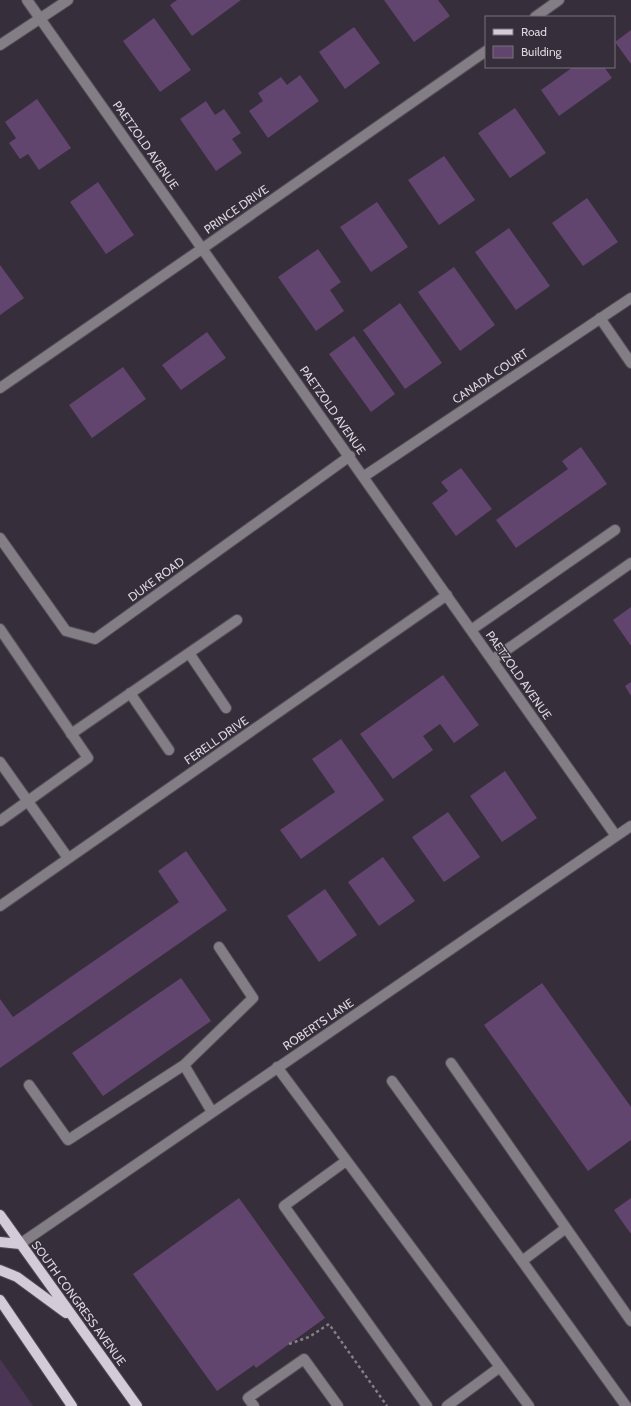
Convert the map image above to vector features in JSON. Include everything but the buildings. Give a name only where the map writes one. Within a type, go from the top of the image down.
[{"type":"main road","name":"SOUTH CONGRESS AVENUE","points":[[0,1215],[137,1406]]},
{"type":"main road","points":[[0,1242],[20,1244]]},
{"type":"main road","points":[[0,1270],[17,1277],[74,1319]]},
{"type":"main road","points":[[0,1300],[72,1406]]},
{"type":"street","name":"PAETZOLD AVENUE","points":[[27,0],[350,456],[363,477],[616,836]]},
{"type":"street","points":[[0,45],[68,0]]},
{"type":"street","points":[[536,16],[559,0]]},
{"type":"street","name":"PRINCE DRIVE","points":[[0,388],[485,52]]},
{"type":"street","name":"CANADA COURT","points":[[363,477],[631,298]]},
{"type":"street","points":[[600,318],[631,363]]},
{"type":"street","name":"DUKE ROAD","points":[[0,538],[66,631],[95,639],[350,456]]},
{"type":"street","points":[[471,630],[615,530]]},
{"type":"street","points":[[492,660],[631,563]]},
{"type":"street","name":"FERELL DRIVE","points":[[0,906],[447,595]]},
{"type":"street","points":[[71,734],[237,620]]},
{"type":"street","points":[[0,629],[88,758],[0,821]]},
{"type":"street","points":[[189,653],[226,708]]},
{"type":"street","points":[[130,693],[169,750]]},
{"type":"street","points":[[0,762],[68,858]]},
{"type":"street","name":"ROBERTS LANE","points":[[20,1244],[631,826]]},
{"type":"street","points":[[29,1085],[68,1140],[184,1065],[253,998],[219,947]]},
{"type":"street","points":[[451,1063],[631,1321]]},
{"type":"street","points":[[184,1065],[212,1112]]},
{"type":"street","points":[[277,1068],[529,1406]]},
{"type":"street","points":[[392,1081],[626,1406]]},
{"type":"street","points":[[346,1161],[284,1206],[427,1406]]},
{"type":"street","points":[[522,1261],[566,1228]]},
{"type":"street","points":[[254,1406],[248,1398],[304,1359],[338,1406]]},
{"type":"street","points":[[447,1406],[500,1367]]},
{"type":"path","points":[[289,1344],[309,1337],[328,1324],[387,1406]]},
{"type":"shaded area","points":[[0,1359],[33,1406],[0,1406]]}]
